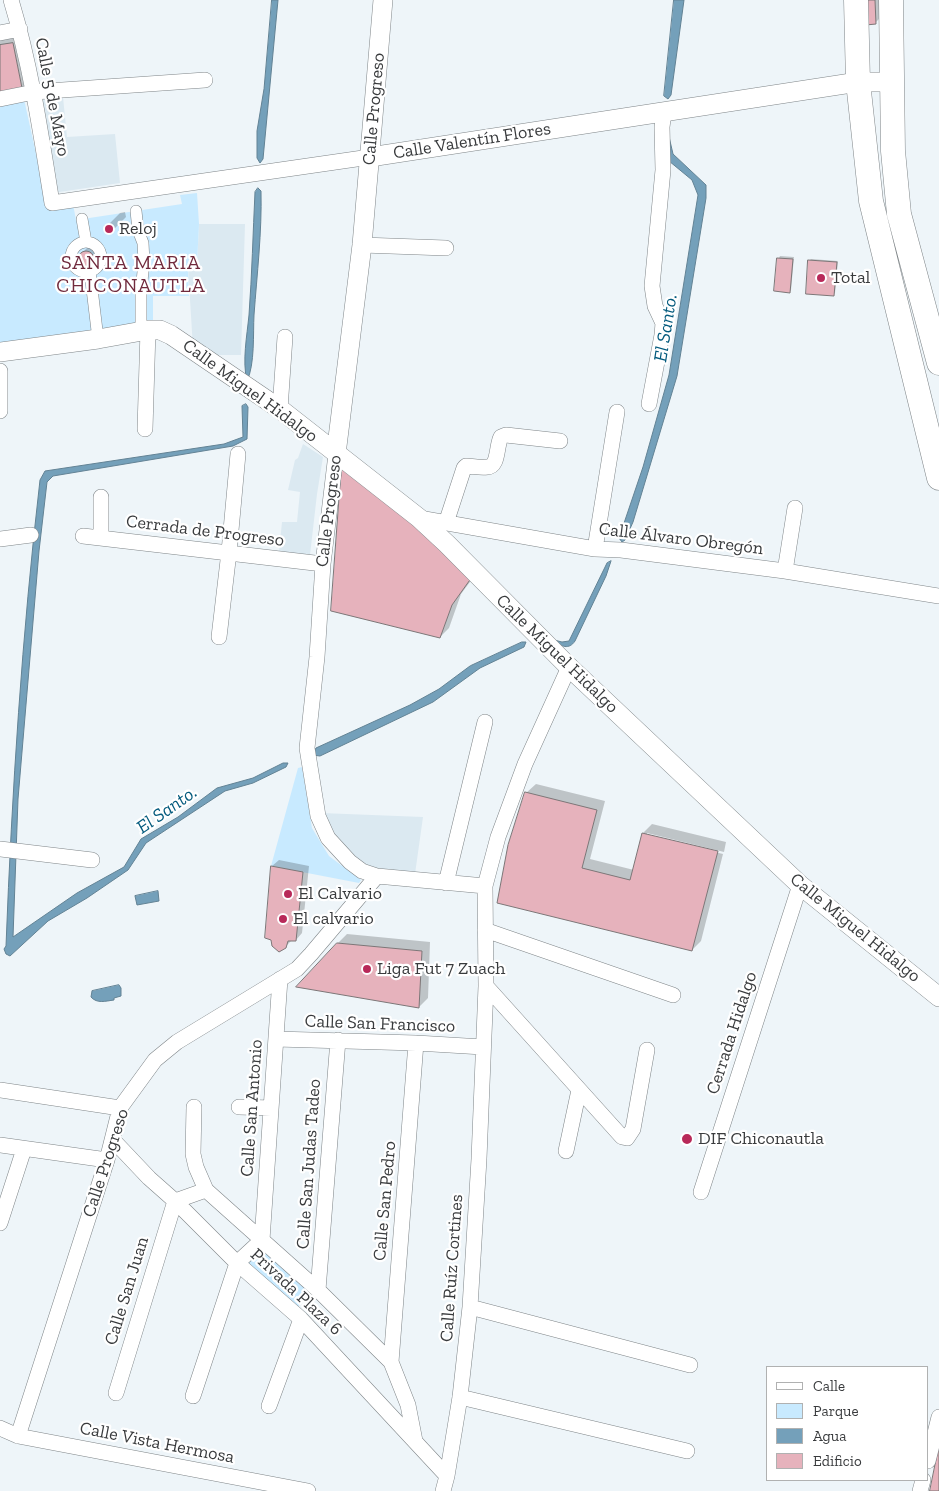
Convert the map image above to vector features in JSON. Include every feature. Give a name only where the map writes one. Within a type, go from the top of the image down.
[{"type":"main road","points":[[856,0],[858,82],[870,201],[939,478]]},
{"type":"main road","points":[[891,0],[893,151],[899,214],[939,364]]},
{"type":"street","name":"Calle 5 de Mayo","points":[[11,0],[20,29],[34,92],[52,203]]},
{"type":"street","name":"Calle Progreso","points":[[382,0],[362,245],[323,564],[317,657],[307,748],[318,816],[328,838],[350,862],[362,871],[377,876],[485,886]]},
{"type":"street","points":[[0,33],[20,29]]},
{"type":"street","points":[[0,99],[34,92],[205,80]]},
{"type":"street","name":"Calle Valentín Flores","points":[[52,203],[370,157],[858,82],[892,82]]},
{"type":"street","points":[[649,404],[663,323],[656,306],[652,286],[663,170],[664,154],[661,135],[664,112]]},
{"type":"street","points":[[136,211],[138,230],[143,243],[144,262],[140,291],[150,330],[145,429]]},
{"type":"street","points":[[82,219],[86,242]]},
{"type":"street","points":[[86,242],[93,243],[101,256],[99,266],[90,272],[76,269],[71,260],[72,251],[75,247],[86,242]]},
{"type":"street","points":[[362,245],[446,248]]},
{"type":"street","points":[[90,272],[98,339]]},
{"type":"street","points":[[0,352],[150,330]]},
{"type":"street","name":"Calle Miguel Hidalgo","points":[[150,330],[171,335],[280,409],[419,518],[569,667],[800,885],[939,997]]},
{"type":"street","points":[[280,409],[285,337]]},
{"type":"street","points":[[0,371],[0,411]]},
{"type":"street","points":[[595,549],[617,412]]},
{"type":"street","points":[[446,523],[464,468],[466,466],[492,466],[501,437],[506,435],[560,441]]},
{"type":"street","points":[[219,637],[238,454]]},
{"type":"street","points":[[101,497],[101,537]]},
{"type":"street","points":[[785,571],[795,508]]},
{"type":"street","name":"Calle Álvaro Obregón","points":[[419,518],[595,549],[621,550],[785,571],[939,596]]},
{"type":"street","points":[[0,540],[31,535]]},
{"type":"street","name":"Cerrada de Progreso","points":[[83,536],[323,564]]},
{"type":"street","points":[[483,1047],[486,986],[485,886],[498,837],[525,764],[569,667]]},
{"type":"street","points":[[446,882],[485,722]]},
{"type":"street","points":[[0,849],[92,860]]},
{"type":"street","name":"Calle Progreso","points":[[18,1436],[107,1160],[120,1108],[156,1060],[177,1042],[297,969],[377,876]]},
{"type":"street","name":"Cerrada Hidalgo","points":[[701,1192],[800,885]]},
{"type":"street","points":[[485,930],[673,995]]},
{"type":"street","name":"Calle San Antonio","points":[[262,1240],[280,979]]},
{"type":"street","points":[[486,986],[622,1137],[627,1138],[632,1129],[647,1050]]},
{"type":"street","name":"Calle San Francisco","points":[[276,1039],[483,1047]]},
{"type":"street","name":"Calle San Judas Tadeo","points":[[318,1290],[338,1040]]},
{"type":"street","name":"Calle San Pedro","points":[[391,1362],[416,1043]]},
{"type":"street","name":"Calle Ruíz Cortines","points":[[445,1484],[460,1397],[470,1307],[479,1159],[483,1047]]},
{"type":"street","points":[[0,1090],[120,1108]]},
{"type":"street","points":[[566,1151],[579,1090]]},
{"type":"street","points":[[194,1107],[193,1154],[196,1167],[206,1190],[318,1290],[391,1362],[408,1405],[416,1443]]},
{"type":"street","points":[[239,1107],[271,1108]]},
{"type":"street","name":"Privada Plaza 6","points":[[113,1140],[149,1178],[175,1201],[237,1263],[301,1319],[416,1443],[445,1484]]},
{"type":"street","points":[[0,1145],[107,1160]]},
{"type":"street","points":[[0,1223],[24,1149]]},
{"type":"street","points":[[175,1201],[206,1190]]},
{"type":"street","name":"Calle San Juan","points":[[116,1393],[175,1201]]},
{"type":"street","points":[[193,1396],[237,1263],[262,1240]]},
{"type":"street","points":[[470,1307],[690,1365]]},
{"type":"street","points":[[269,1406],[301,1319]]},
{"type":"street","points":[[460,1397],[687,1451]]},
{"type":"street","points":[[929,1457],[939,1417]]},
{"type":"street","name":"Calle Vista Hermosa","points":[[0,1428],[18,1436],[308,1491]]},
{"type":"shaded area","points":[[63,97],[67,137],[115,134],[120,183],[53,193],[36,100]]},
{"type":"shaded area","points":[[199,224],[245,224],[241,355],[202,355],[193,348],[188,267],[197,265]]},
{"type":"shaded area","points":[[303,444],[323,457],[310,555],[279,552],[282,522],[297,522],[300,492],[288,490],[295,460],[298,458]]},
{"type":"shaded area","points":[[321,813],[423,817],[415,874],[371,872],[344,848],[330,831]]},
{"type":"green space","points":[[24,99],[48,208],[73,204],[76,220],[182,204],[180,195],[197,193],[199,224],[197,265],[188,267],[189,296],[153,296],[153,329],[0,356],[0,103]]},
{"type":"green space","points":[[302,767],[312,828],[329,856],[361,880],[359,883],[271,866],[298,768]]},
{"type":"green space","points":[[261,1244],[310,1288],[297,1309],[246,1264]]},
{"type":"water","points":[[272,0],[278,0],[263,159],[260,163],[257,158],[257,131],[264,89]]},
{"type":"water","points":[[674,0],[684,0],[671,95],[668,99],[664,96]]},
{"type":"water","points":[[667,128],[673,154],[706,185],[706,198],[677,376],[633,522],[625,540],[622,542],[619,538],[643,467],[669,375],[698,195],[692,180],[669,161]]},
{"type":"water","points":[[258,188],[261,191],[260,237],[252,358],[247,381],[245,348],[250,300],[255,192]]},
{"type":"water","points":[[246,404],[248,407],[247,439],[233,446],[53,476],[47,482],[39,551],[18,799],[13,937],[77,893],[124,867],[141,839],[178,817],[217,788],[253,778],[283,763],[288,763],[286,767],[253,783],[225,791],[146,843],[128,870],[87,898],[48,921],[10,956],[6,954],[4,949],[6,946],[11,829],[23,654],[40,480],[45,471],[224,444],[243,437],[242,406]]},
{"type":"water","points":[[611,561],[606,576],[575,641],[570,646],[559,644],[554,640],[569,641],[607,563]]},
{"type":"water","points":[[522,642],[526,642],[524,647],[480,668],[433,702],[320,756],[312,755],[316,748],[410,705],[439,689],[470,666]]},
{"type":"water","points":[[158,891],[159,901],[137,905],[135,896]]},
{"type":"water","points":[[119,985],[121,996],[114,998],[114,1000],[99,1001],[91,997],[92,991]]},
{"type":"building","points":[[865,0],[875,0],[876,24],[866,25]]},
{"type":"building","points":[[13,43],[23,93],[0,96],[0,45]]},
{"type":"building","name":"Reloj","points":[[112,225],[113,231],[107,233],[105,226]]},
{"type":"building","points":[[83,251],[89,251],[94,256],[92,265],[83,267],[78,262],[78,256]]},
{"type":"building","name":"Total","points":[[777,258],[793,259],[790,293],[774,291]]},
{"type":"building","name":"Total","points":[[808,260],[837,262],[834,296],[806,294]]},
{"type":"building","points":[[342,462],[472,577],[452,605],[440,638],[331,611]]},
{"type":"building","points":[[525,792],[597,810],[582,868],[630,880],[642,833],[718,851],[692,951],[497,903],[508,845]]},
{"type":"building","name":"El calvario","points":[[271,866],[303,872],[296,941],[288,941],[286,948],[279,952],[272,946],[271,940],[265,938]]},
{"type":"building","name":"Liga Fut 7 Zuach","points":[[337,943],[422,951],[419,1008],[296,987]]},
{"type":"building","points":[[939,1445],[939,1491],[930,1491]]},
{"type":"place","name":"Reloj","points":[[109,229]]},
{"type":"place","name":"Total","points":[[821,278]]},
{"type":"place","name":"El Calvario","points":[[288,894]]},
{"type":"place","name":"El calvario","points":[[283,919]]},
{"type":"place","name":"Liga Fut 7 Zuach","points":[[367,969]]},
{"type":"place","name":"DIF Chiconautla","points":[[687,1139]]},
{"type":"district","name":"SANTA MARIA CHICONAUTLA","points":[[131,274]]},
{"type":"water label","name":"El Santo.","points":[[666,328]]},
{"type":"water label","name":"El Santo.","points":[[167,810]]}]
